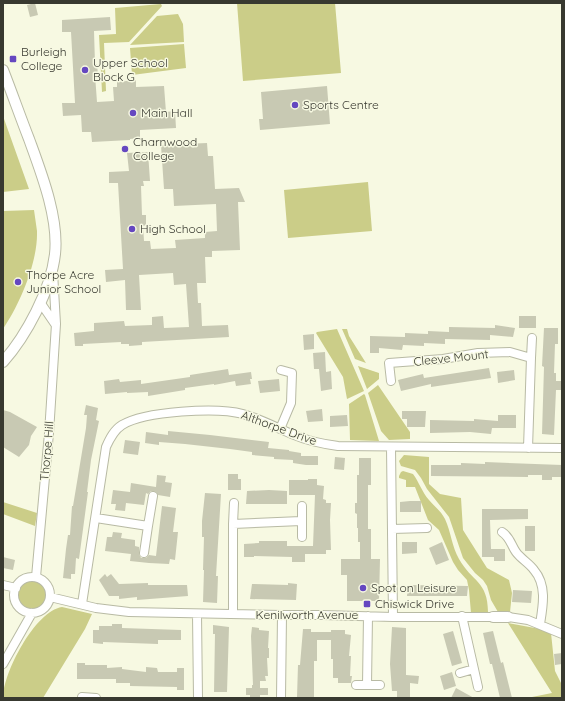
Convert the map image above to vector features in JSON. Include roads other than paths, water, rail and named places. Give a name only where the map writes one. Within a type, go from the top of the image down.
[{"type":"street","name":"Thorpe Hill","points":[[3,70],[37,162],[49,202],[52,214],[56,253],[40,302],[26,332],[15,349],[3,362]]},
{"type":"street","name":"Thorpe Hill","points":[[36,577],[49,433],[56,324],[53,265]]},
{"type":"street","points":[[40,302],[56,324]]},
{"type":"street","points":[[528,448],[532,338]]},
{"type":"street","name":"Cleeve Mount","points":[[391,382],[389,363],[422,362],[478,353],[510,352],[531,358]]},
{"type":"street","points":[[280,429],[291,403],[292,395],[292,373],[281,370]]},
{"type":"street","name":"Althorpe Drive","points":[[82,604],[106,446],[114,432],[129,421],[148,416],[190,411],[217,411],[243,414],[259,419],[305,439],[338,446],[562,448]]},
{"type":"street","points":[[392,447],[392,616]]},
{"type":"street","points":[[144,553],[153,496]]},
{"type":"street","points":[[233,614],[234,503]]},
{"type":"street","points":[[302,506],[302,537]]},
{"type":"street","points":[[96,518],[148,526]]},
{"type":"street","points":[[233,524],[301,521]]},
{"type":"street","points":[[392,529],[427,528]]},
{"type":"street","points":[[508,533],[517,553],[540,578],[543,593],[543,609],[540,624]]},
{"type":"street","points":[[29,577],[41,579],[46,584],[50,593],[49,602],[43,610],[32,613],[25,612],[17,605],[14,595],[16,588],[24,579],[29,577]]},
{"type":"street","points":[[3,585],[16,588]]},
{"type":"street","name":"Kenilworth Avenue","points":[[50,597],[118,611],[197,614],[508,617],[528,620],[562,634]]},
{"type":"street","points":[[3,664],[32,613]]},
{"type":"street","points":[[197,614],[198,698]]},
{"type":"street","points":[[280,698],[282,615]]},
{"type":"street","points":[[367,685],[368,616]]},
{"type":"street","points":[[462,616],[478,687]]},
{"type":"street","points":[[460,673],[474,669]]},
{"type":"street","points":[[356,685],[380,685]]},
{"type":"street","points":[[82,697],[96,698]]},
{"type":"place","name":"Burleigh College","points":[[13,59]]},
{"type":"place","name":"Upper School Block G","points":[[85,70]]},
{"type":"place","name":"Sports Centre","points":[[295,105]]},
{"type":"place","name":"Main Hall","points":[[133,113]]},
{"type":"place","name":"Charnwood College","points":[[125,149]]},
{"type":"place","name":"High School","points":[[132,229]]},
{"type":"place","name":"Thorpe Acre Junior School","points":[[18,282]]},
{"type":"place","name":"Spot on Leisure","points":[[363,588]]},
{"type":"place","name":"Chiswick Drive","points":[[367,604]]}]
